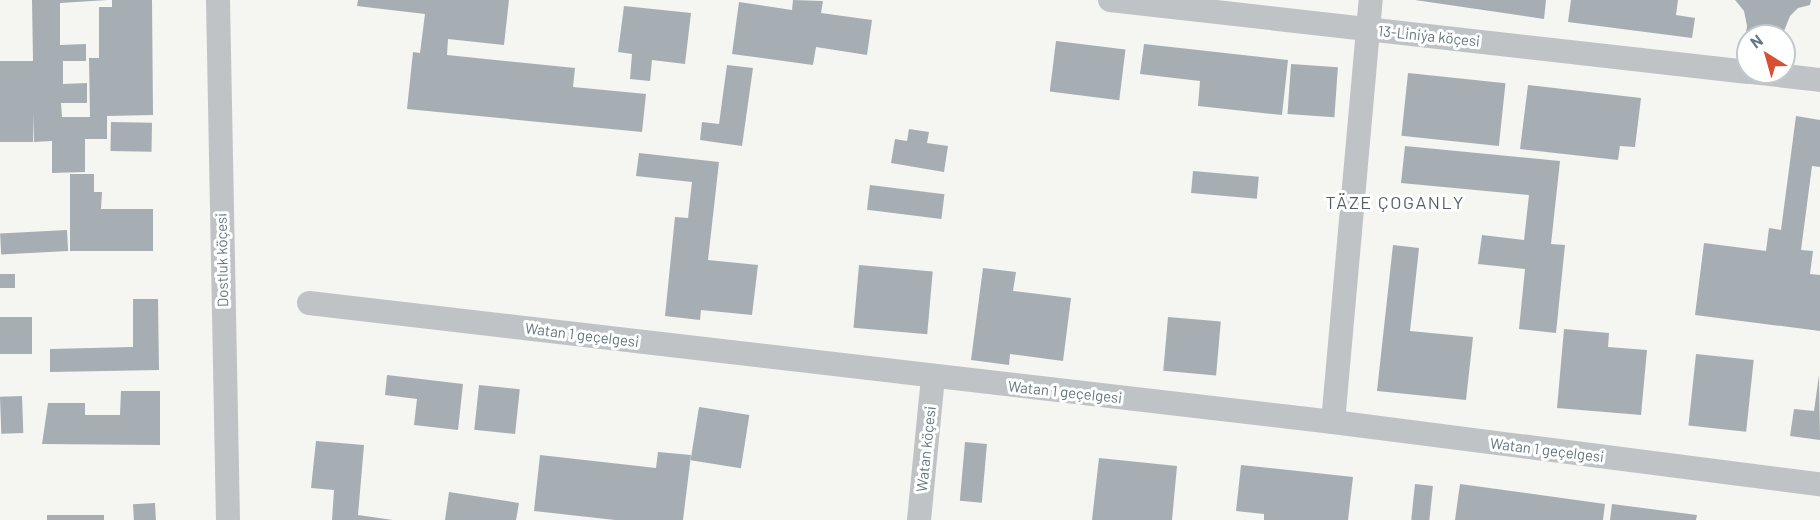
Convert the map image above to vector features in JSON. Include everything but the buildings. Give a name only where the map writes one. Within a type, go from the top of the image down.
[{"type":"street","name":"Dostluk köçesi","points":[[218,0],[228,520]]},
{"type":"street","name":"13-Liniýa köçesi","points":[[1110,0],[1736,70]]},
{"type":"street","points":[[1333,422],[1371,0]]},
{"type":"street","name":"13-Liniýa köçesi","points":[[1796,77],[1820,80]]},
{"type":"street","name":"Watan 1 geçelgesi","points":[[309,303],[1333,422],[1820,484]]},
{"type":"street","name":"Watan köçesi","points":[[919,520],[933,377]]},
{"type":"district","name":"TÄZE ÇOGANLY","points":[[1395,202]]}]
